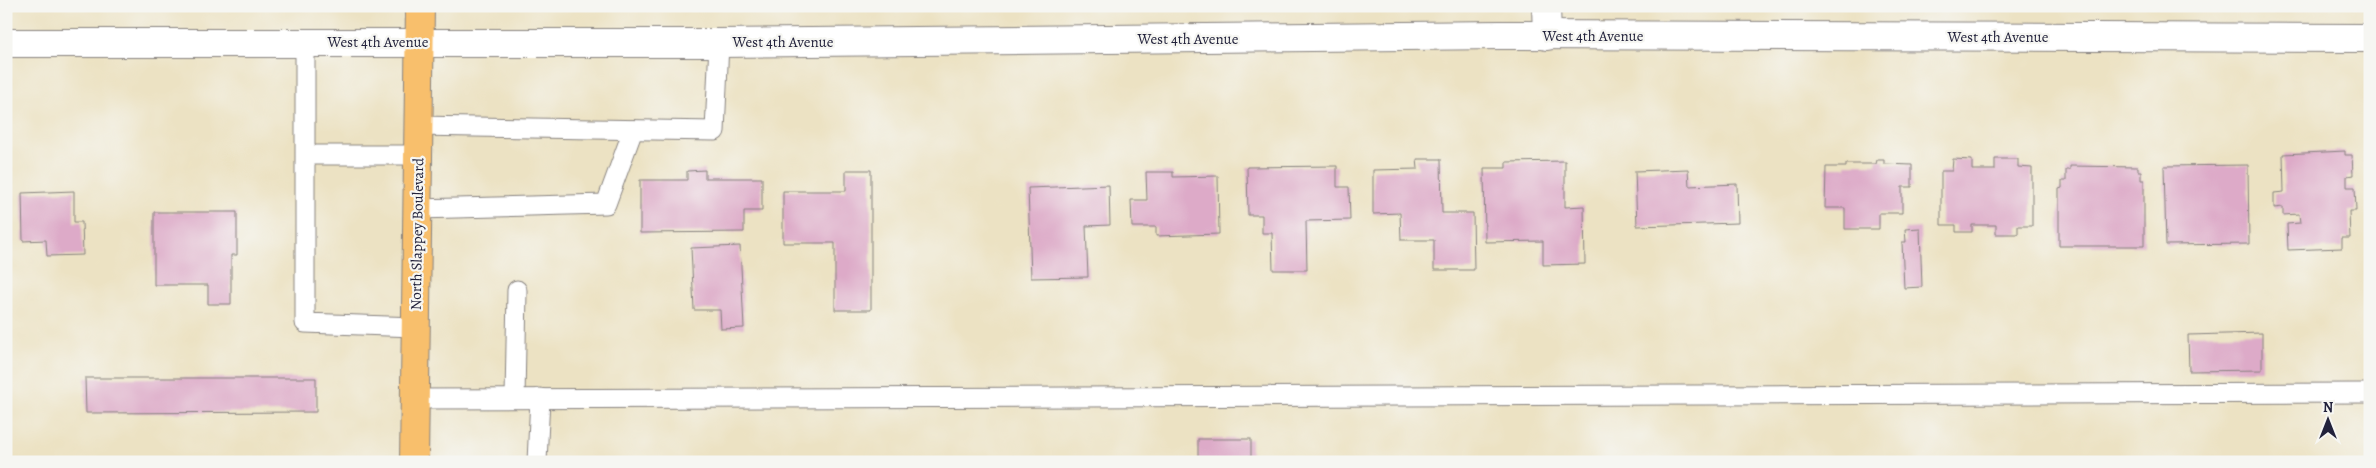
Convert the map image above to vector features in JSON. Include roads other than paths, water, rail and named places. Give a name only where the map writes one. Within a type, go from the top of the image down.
[{"type":"main road","name":"North Slappey Boulevard","points":[[414,462],[420,6]]},
{"type":"street","points":[[1546,6],[1547,36]]},
{"type":"street","name":"West 4th Avenue","points":[[6,43],[719,43],[1547,36],[2370,38]]},
{"type":"lane","points":[[305,42],[305,323],[416,327]]},
{"type":"lane","points":[[418,126],[715,131],[719,43]]},
{"type":"lane","points":[[417,209],[606,204],[633,130]]},
{"type":"lane","points":[[306,155],[418,155]]},
{"type":"lane","points":[[515,398],[517,290]]},
{"type":"lane","points":[[414,399],[2370,393]]},
{"type":"lane","points":[[537,462],[540,398]]}]
